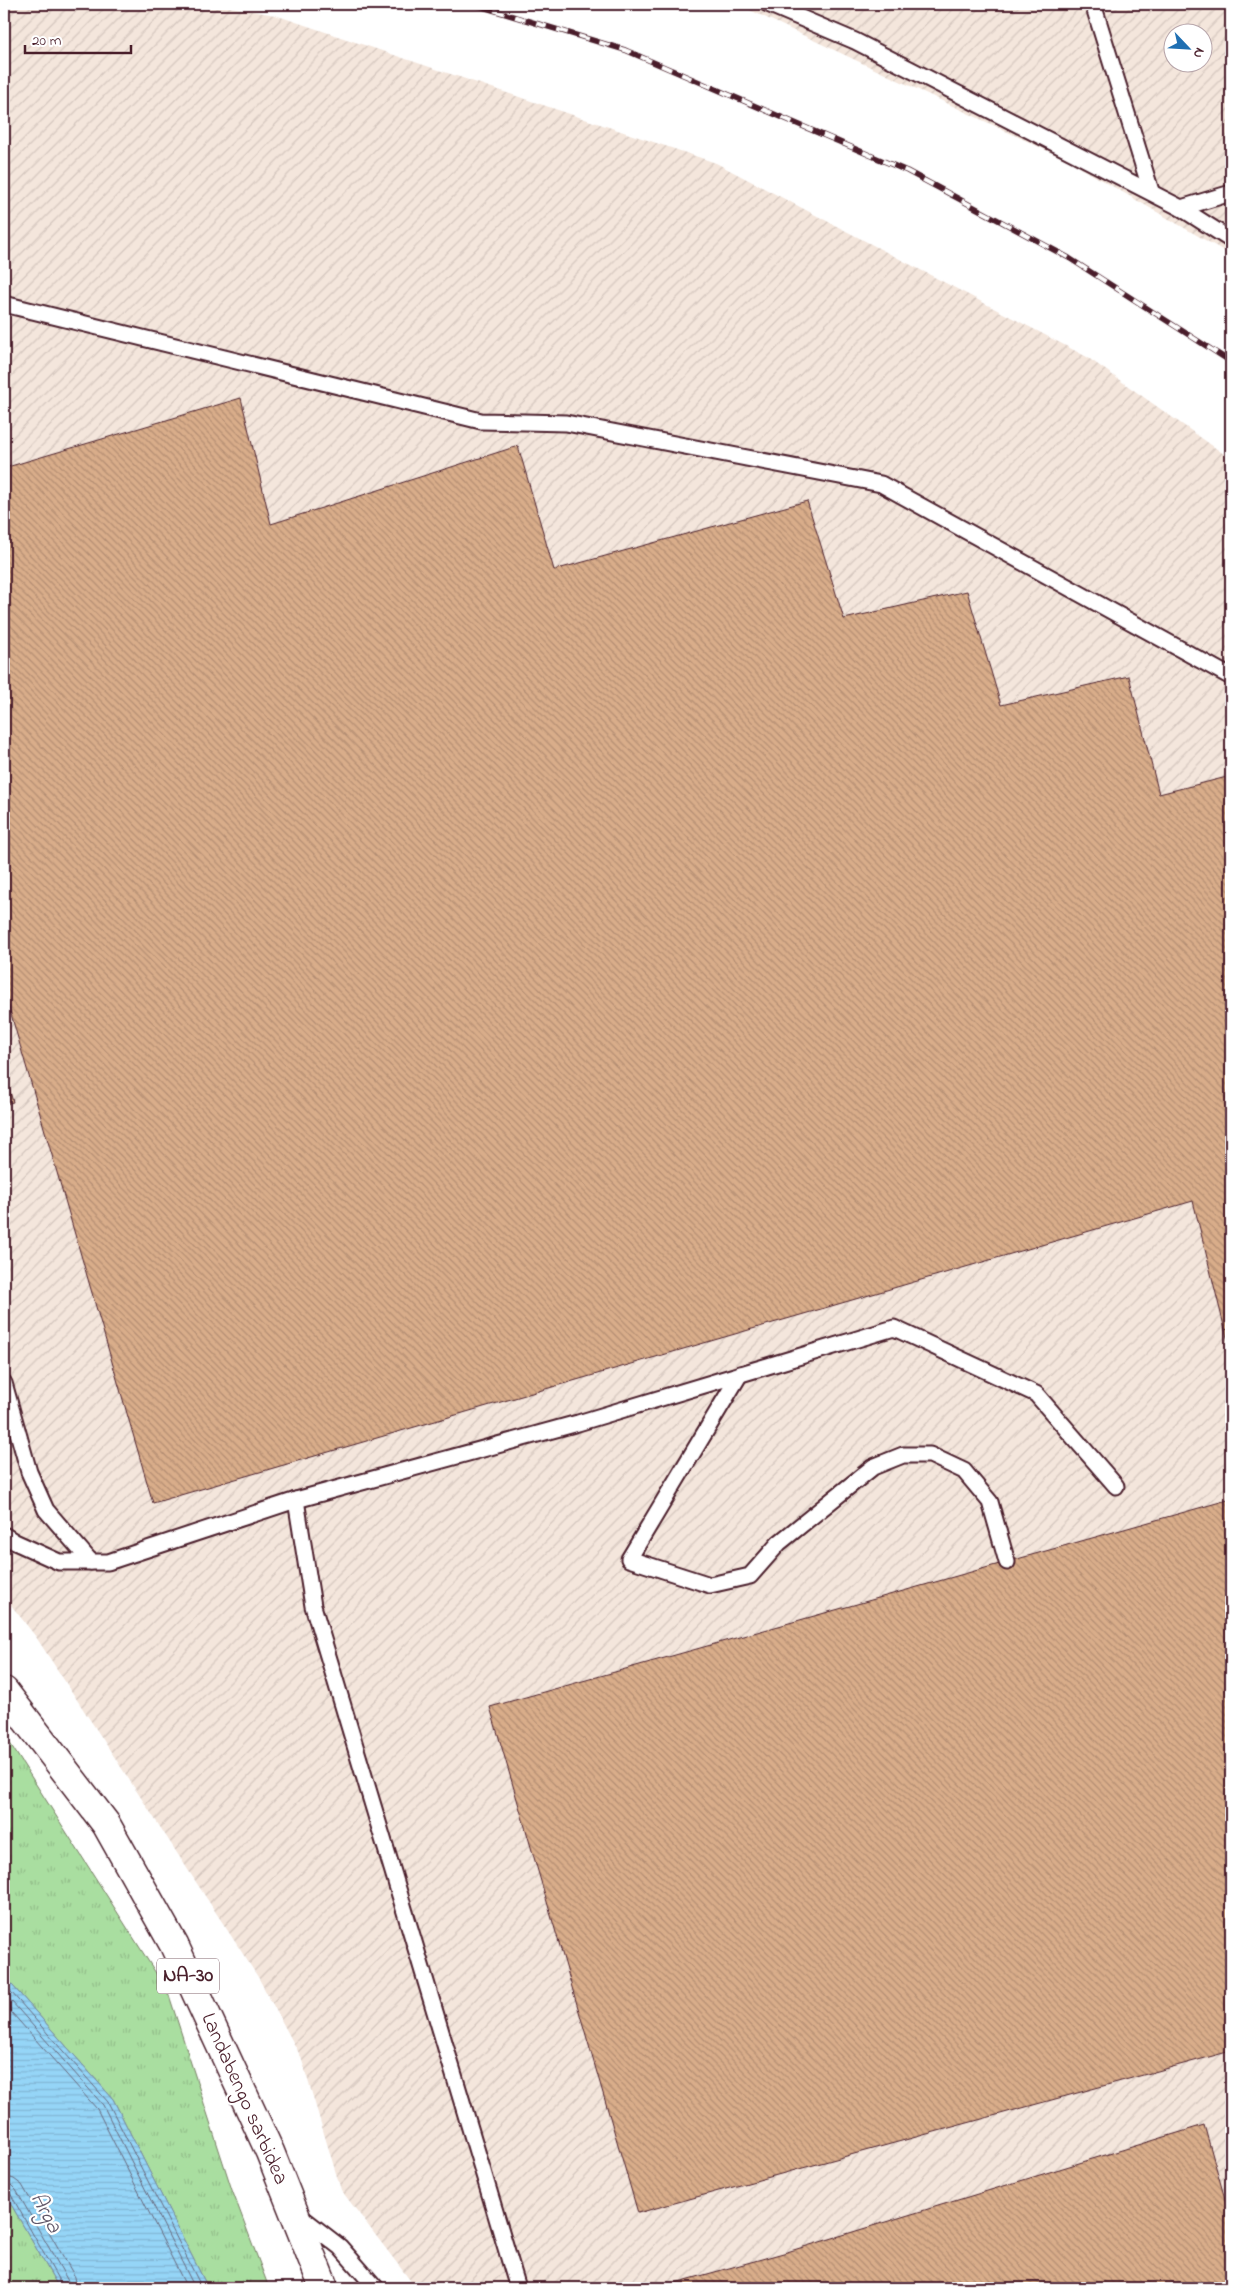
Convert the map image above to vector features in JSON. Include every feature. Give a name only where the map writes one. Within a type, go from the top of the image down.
[{"type":"highway","name":"Landabengo sarbidea","points":[[4,1691],[106,1824],[174,1945],[270,2152],[324,2288]]},
{"type":"lane","points":[[768,4],[855,41],[1151,192],[1181,208],[1231,240]]},
{"type":"lane","points":[[1093,4],[1151,192]]},
{"type":"lane","points":[[1181,208],[1231,193]]},
{"type":"lane","points":[[4,304],[481,421],[566,423],[881,484],[1231,677]]},
{"type":"lane","points":[[4,1535],[59,1562],[108,1562],[296,1500],[578,1423],[894,1328],[1036,1394],[1116,1486]]},
{"type":"lane","points":[[740,1374],[629,1559],[710,1585],[750,1576],[779,1543],[873,1467],[902,1455],[930,1455],[964,1471],[990,1502],[1007,1562]]},
{"type":"lane","points":[[4,1382],[29,1472],[46,1510],[91,1562]]},
{"type":"lane","points":[[296,1500],[313,1606],[518,2288]]},
{"type":"lane","points":[[293,2211],[340,2247],[376,2288]]},
{"type":"shaded area","points":[[4,4],[213,4],[275,15],[716,163],[1087,357],[1231,459],[1231,2288],[416,2288],[341,2190],[301,2057],[258,1977],[36,1637],[4,1596]]},
{"type":"shaded area","points":[[737,4],[1231,4],[1231,255],[1069,161]]},
{"type":"green space","points":[[4,1734],[168,1992],[232,2190],[269,2288],[208,2288],[113,2099],[4,1976]]},
{"type":"green space","points":[[4,2192],[59,2288],[4,2288]]},
{"type":"water","name":"Arga","points":[[4,1976],[113,2099],[208,2288],[59,2288],[4,2192]]},
{"type":"building","points":[[241,398],[271,524],[518,446],[554,570],[807,501],[844,619],[967,591],[1001,705],[1129,676],[1159,794],[1231,776],[1231,1328],[1225,1330],[1193,1201],[153,1503],[4,990],[4,468]]},
{"type":"building","points":[[4,1071],[13,1102],[4,1104]]},
{"type":"building","points":[[1231,1328],[1231,1351],[1225,1330]]},
{"type":"building","points":[[1231,1499],[1231,2051],[638,2213],[490,1707]]},
{"type":"building","points":[[1204,2125],[1231,2220],[1231,2288],[657,2288],[787,2252]]},
{"type":"railway","points":[[473,4],[625,50],[907,171],[1069,258],[1231,362]]}]
